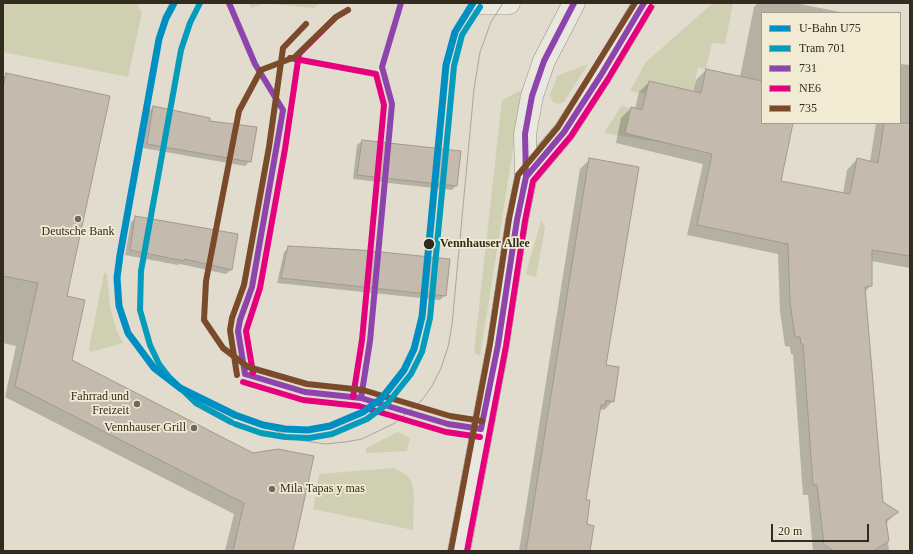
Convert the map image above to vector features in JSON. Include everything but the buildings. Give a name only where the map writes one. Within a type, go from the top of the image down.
[{"type":"main road","points":[[482,3],[509,3]]},
{"type":"main road","points":[[459,551],[498,345],[517,220],[526,177],[525,134],[532,96],[544,60],[574,3]]},
{"type":"main road","points":[[526,177],[564,132],[601,75],[644,3]]},
{"type":"green space","points":[[3,3],[136,3],[142,12],[128,77],[3,52]]},
{"type":"green space","points":[[248,3],[321,3],[314,8],[262,4],[252,8]]},
{"type":"green space","points":[[713,3],[733,3],[725,44],[712,43],[706,69],[698,67],[689,110],[649,81],[646,94],[630,91],[646,62]]},
{"type":"green space","points":[[588,64],[564,102],[558,104],[553,102],[550,95],[557,76]]},
{"type":"green space","points":[[521,90],[513,150],[480,356],[474,352],[502,100]]},
{"type":"green space","points":[[622,105],[630,109],[628,119],[681,146],[604,133]]},
{"type":"green space","points":[[541,221],[545,227],[536,277],[526,273]]},
{"type":"green space","points":[[104,273],[107,274],[110,306],[116,329],[123,343],[90,352],[89,348]]},
{"type":"green space","points":[[398,432],[410,438],[407,451],[366,453],[366,448]]},
{"type":"green space","points":[[394,468],[408,476],[412,482],[414,495],[413,530],[313,509],[319,474]]},
{"type":"tram line","name":"701","points":[[200,3],[190,23],[181,50],[141,271],[140,310],[150,345],[159,364],[169,377],[196,403],[231,422]]},
{"type":"tram line","points":[[235,415],[299,440],[325,444],[345,442],[362,439],[395,423],[422,400],[432,386],[441,368],[448,347],[452,325],[474,89],[480,52],[491,22],[503,3]]},
{"type":"tram line","name":"701","points":[[235,424],[261,433],[285,437],[309,438],[332,434],[367,419],[387,404],[411,374],[422,352],[430,318],[454,66],[462,35],[480,7]]},
{"type":"metro line","name":"U75","points":[[174,3],[166,18],[159,39],[120,255],[117,278],[119,306],[128,333],[154,368],[180,388],[235,415]]},
{"type":"metro line","name":"U75","points":[[238,416],[263,425],[285,429],[308,430],[330,426],[363,412],[382,398],[404,370],[414,349],[422,317],[446,65],[455,32],[473,3]]},
{"type":"transit line","name":"731","points":[[229,3],[255,64],[283,110],[252,287],[240,320],[238,331],[245,374]]},
{"type":"transit line","name":"731","points":[[361,398],[370,341],[392,104],[382,67],[401,3]]},
{"type":"transit line","name":"731","points":[[523,191],[526,177],[525,134],[532,96],[544,61],[574,3]]},
{"type":"transit line","name":"735","points":[[451,550],[490,344],[509,219],[518,175],[558,127],[635,3]]},
{"type":"transit line","name":"731","points":[[481,429],[498,345],[517,220],[526,177],[564,132],[601,75],[644,3]]},
{"type":"transit line","name":"NE6","points":[[467,551],[506,346],[525,221],[533,181],[571,136],[608,79],[651,7]]},
{"type":"transit line","name":"NE6","points":[[253,373],[246,331],[260,288],[285,149],[299,54],[336,17],[348,10]]},
{"type":"transit line","name":"735","points":[[348,10],[336,17],[295,57],[261,70],[239,111],[206,281],[204,320],[223,348],[248,367],[307,384],[363,390],[450,416],[482,421]]},
{"type":"transit line","name":"735","points":[[237,375],[230,330],[232,318],[244,285],[269,147],[283,48],[306,24]]},
{"type":"transit line","name":"NE6","points":[[290,58],[376,74],[384,105],[362,340],[353,397]]},
{"type":"transit line","name":"731","points":[[245,374],[305,392],[361,398],[448,424],[481,429]]},
{"type":"transit line","name":"NE6","points":[[243,382],[303,400],[359,406],[446,432],[480,437]]},
{"type":"place","name":"Deutsche Bank","points":[[78,219]]},
{"type":"place","name":"Vennhauser Allee","points":[[429,244]]},
{"type":"place","name":"Fahrrad und Freizeit","points":[[137,404]]},
{"type":"place","name":"Vennhauser Grill","points":[[194,428]]},
{"type":"place","name":"Mila Tapas y mas","points":[[272,489]]}]
